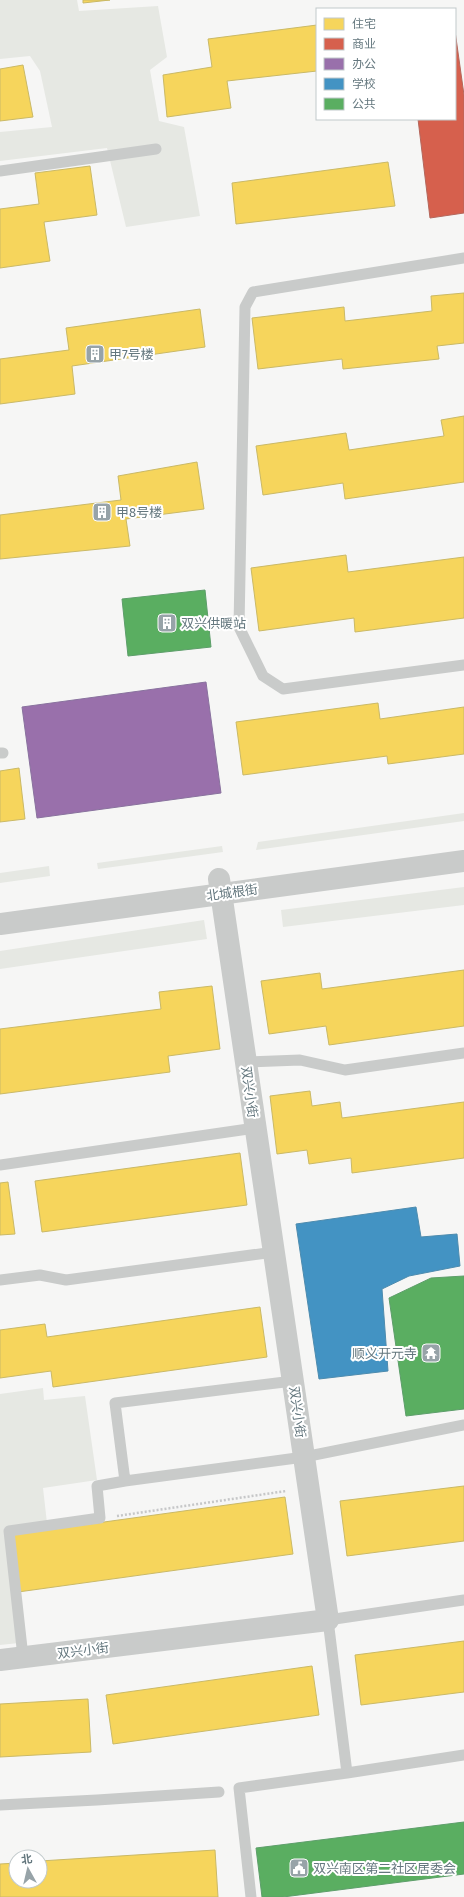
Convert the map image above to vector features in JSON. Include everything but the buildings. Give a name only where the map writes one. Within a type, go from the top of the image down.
[{"type":"street","name":"北城根街","points":[[0,924],[464,846]]},
{"type":"street","name":"北城根街","points":[[0,908],[464,861]]},
{"type":"street","name":"双兴小街","points":[[0,1660],[328,1620],[220,886]]},
{"type":"lane","points":[[0,171],[156,149]]},
{"type":"lane","points":[[464,258],[253,292],[244,307],[239,627],[263,676],[283,689],[464,665]]},
{"type":"lane","points":[[246,1062],[300,1060],[345,1070],[464,1053]]},
{"type":"lane","points":[[0,1165],[255,1128]]},
{"type":"lane","points":[[0,1280],[40,1275],[66,1280],[274,1252]]},
{"type":"lane","points":[[125,1481],[115,1403],[293,1381]]},
{"type":"lane","points":[[23,1657],[9,1531],[100,1518],[97,1486],[304,1457],[464,1425]]},
{"type":"lane","points":[[347,1773],[328,1620],[464,1600]]},
{"type":"lane","points":[[251,1897],[239,1788],[464,1756]]},
{"type":"lane","points":[[0,1805],[219,1792]]},
{"type":"path","points":[[100,1518],[308,1488]]},
{"type":"shaded area","points":[[0,0],[77,0],[79,11],[158,6],[167,57],[150,70],[159,121],[184,127],[200,216],[126,227],[107,148],[0,161],[0,132],[52,127],[40,71],[30,56],[0,59]]},
{"type":"shaded area","points":[[464,813],[464,821],[256,850],[258,842]]},
{"type":"shaded area","points":[[222,846],[223,852],[98,869],[97,863]]},
{"type":"shaded area","points":[[49,866],[50,876],[0,883],[0,873]]},
{"type":"shaded area","points":[[464,887],[464,905],[283,927],[281,910]]},
{"type":"shaded area","points":[[204,920],[207,939],[0,969],[0,951]]},
{"type":"shaded area","points":[[43,1388],[44,1400],[85,1396],[97,1480],[43,1488],[47,1523],[4,1528],[19,1643],[0,1645],[0,1394]]},
{"type":"place","name":"甲7号楼","points":[[95,354]]},
{"type":"place","name":"甲8号楼","points":[[102,512]]},
{"type":"place","name":"双兴供暖站","points":[[167,623]]},
{"type":"place","name":"顺义开元寺","points":[[431,1353]]},
{"type":"place","name":"双兴南区第二社区居委会","points":[[299,1868]]}]
